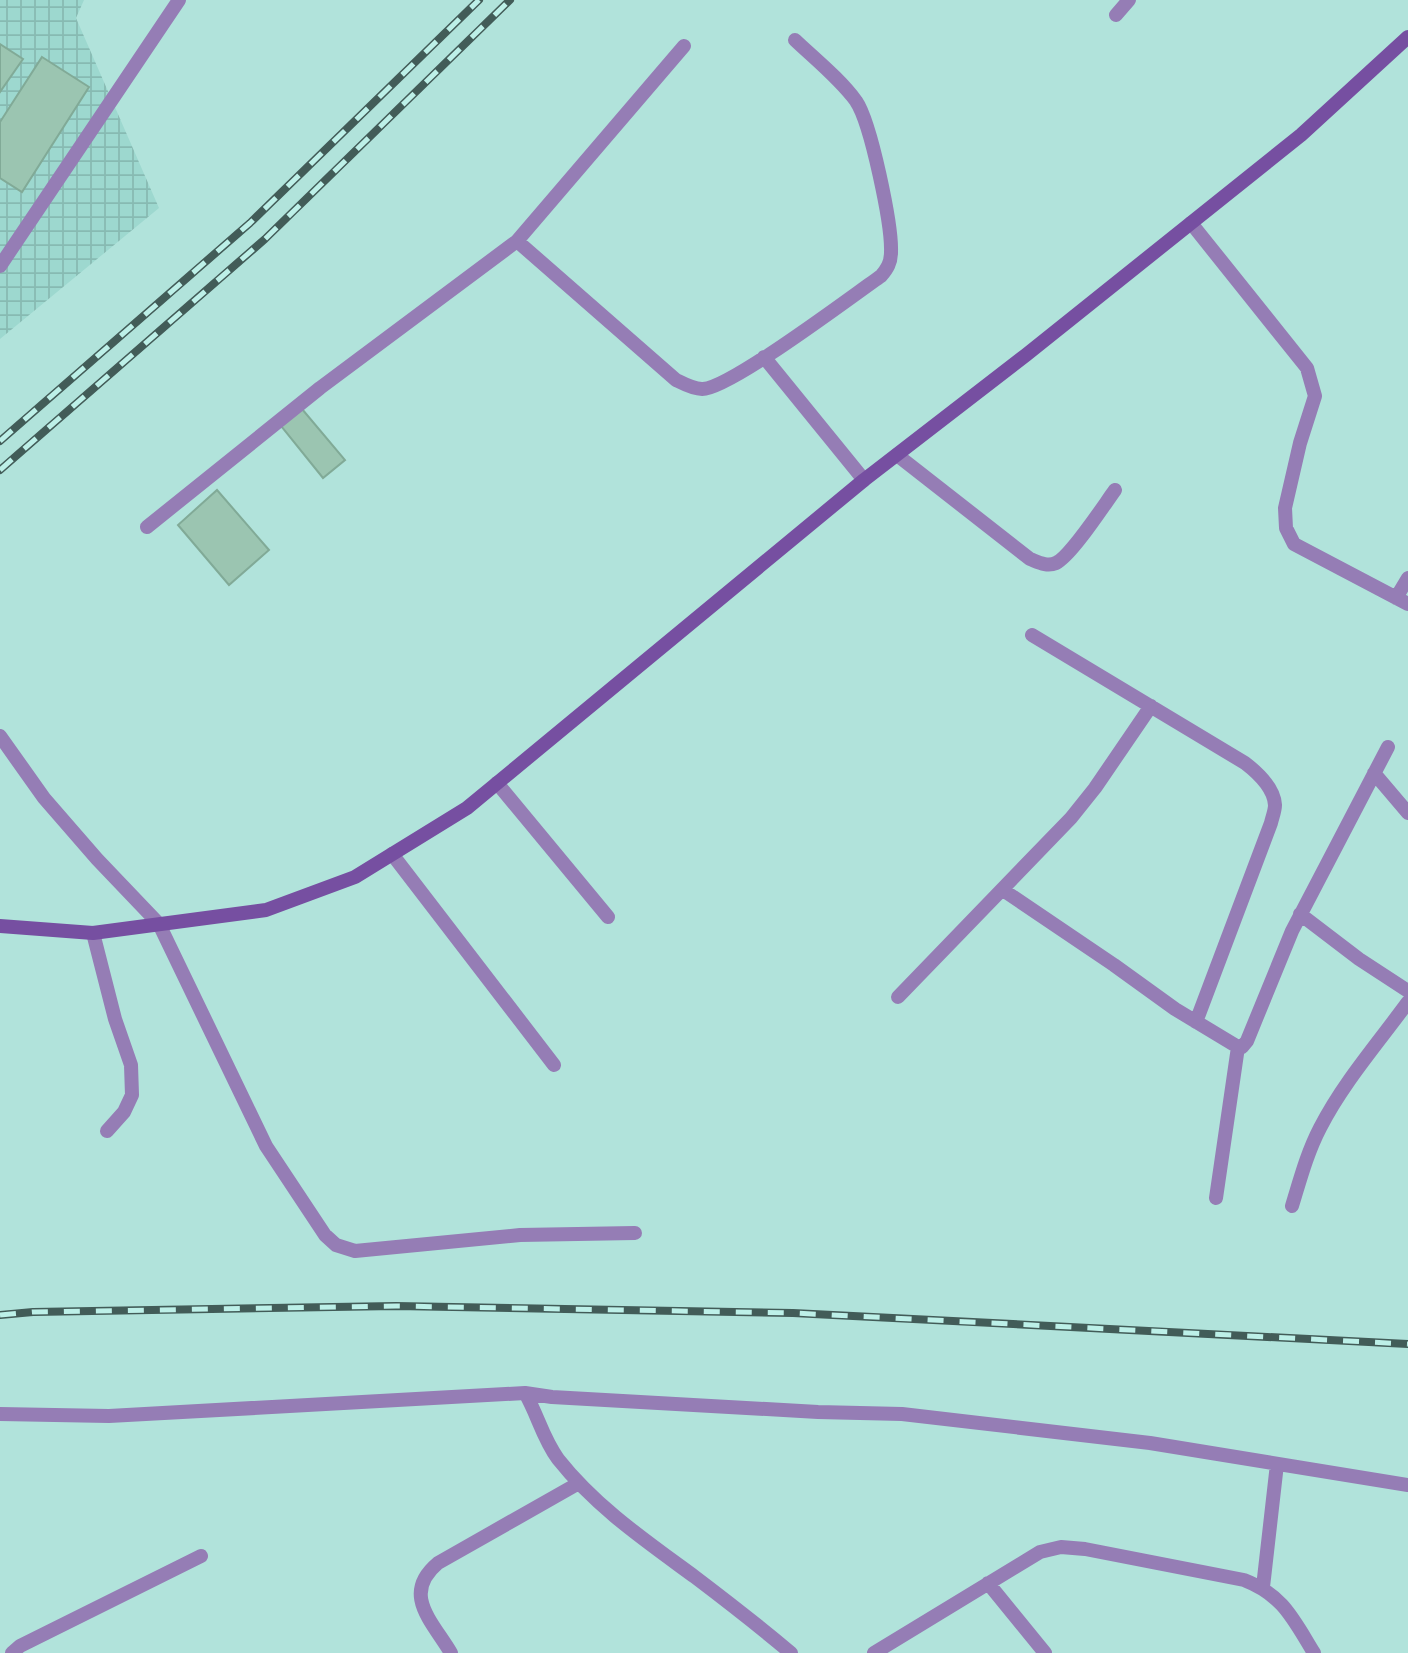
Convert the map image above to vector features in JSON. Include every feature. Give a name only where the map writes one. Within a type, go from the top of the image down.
[{"type":"street","points":[[0,266],[179,0]]},
{"type":"street","points":[[1116,15],[1129,0]]},
{"type":"street","points":[[0,926],[93,933],[266,911],[355,877],[467,808],[864,480],[1026,355],[1301,135],[1408,37]]},
{"type":"street","points":[[517,241],[676,380],[703,389],[718,386],[764,357],[881,276],[889,267],[890,234],[870,136],[863,115],[856,102],[795,40]]},
{"type":"street","points":[[147,527],[320,388],[517,241],[684,46]]},
{"type":"street","points":[[1191,223],[1307,368],[1312,382],[1315,396],[1300,443],[1285,508],[1286,528],[1294,544],[1402,601],[1408,578]]},
{"type":"street","points":[[764,357],[864,480]]},
{"type":"street","points":[[897,455],[1030,559],[1047,565],[1057,562],[1068,551],[1115,490]]},
{"type":"street","points":[[1032,635],[1257,772],[1269,788],[1275,804],[1271,823],[1196,1022]]},
{"type":"street","points":[[898,997],[1047,845],[1095,789],[1151,706]]},
{"type":"street","points":[[0,736],[44,798],[159,924],[267,1146],[312,1217],[325,1235],[337,1245],[355,1251],[520,1235],[635,1233]]},
{"type":"street","points":[[1003,890],[1196,1022],[1242,1047],[1247,1041],[1300,914],[1388,747]]},
{"type":"street","points":[[1374,773],[1408,813]]},
{"type":"street","points":[[497,783],[608,917]]},
{"type":"street","points":[[392,854],[554,1065]]},
{"type":"street","points":[[1300,914],[1359,959],[1408,991]]},
{"type":"street","points":[[93,933],[115,1018],[131,1065],[132,1095],[124,1112],[107,1131]]},
{"type":"street","points":[[1292,1206],[1320,1128],[1345,1087],[1408,1002]]},
{"type":"street","points":[[1216,1198],[1238,1047]]},
{"type":"street","points":[[525,1393],[536,1412],[539,1427],[557,1457],[602,1507],[792,1653]]},
{"type":"street","points":[[0,1414],[109,1416],[525,1393],[552,1397],[818,1412],[902,1414],[1137,1441],[1408,1485]]},
{"type":"street","points":[[1263,1587],[1277,1464]]},
{"type":"street","points":[[451,1653],[419,1597],[420,1586],[426,1573],[438,1563],[579,1483]]},
{"type":"street","points":[[874,1653],[1040,1552],[1061,1547],[1085,1549],[1244,1580],[1263,1587],[1282,1602],[1314,1653]]},
{"type":"street","points":[[12,1653],[38,1637],[201,1556]]},
{"type":"street","points":[[988,1583],[1045,1653]]},
{"type":"shaded area","points":[[0,0],[84,0],[76,18],[159,208],[0,339]]},
{"type":"building","points":[[0,44],[23,59],[0,92]]},
{"type":"building","points":[[42,57],[89,87],[22,192],[0,178],[0,122]]},
{"type":"building","points":[[302,409],[345,460],[323,478],[281,426]]},
{"type":"building","points":[[217,490],[269,550],[229,585],[178,525]]},
{"type":"railway","points":[[0,441],[250,223],[479,0]]},
{"type":"railway","points":[[0,470],[265,239],[510,0]]},
{"type":"railway","points":[[0,1315],[33,1312],[396,1306],[793,1313],[1408,1344]]}]
